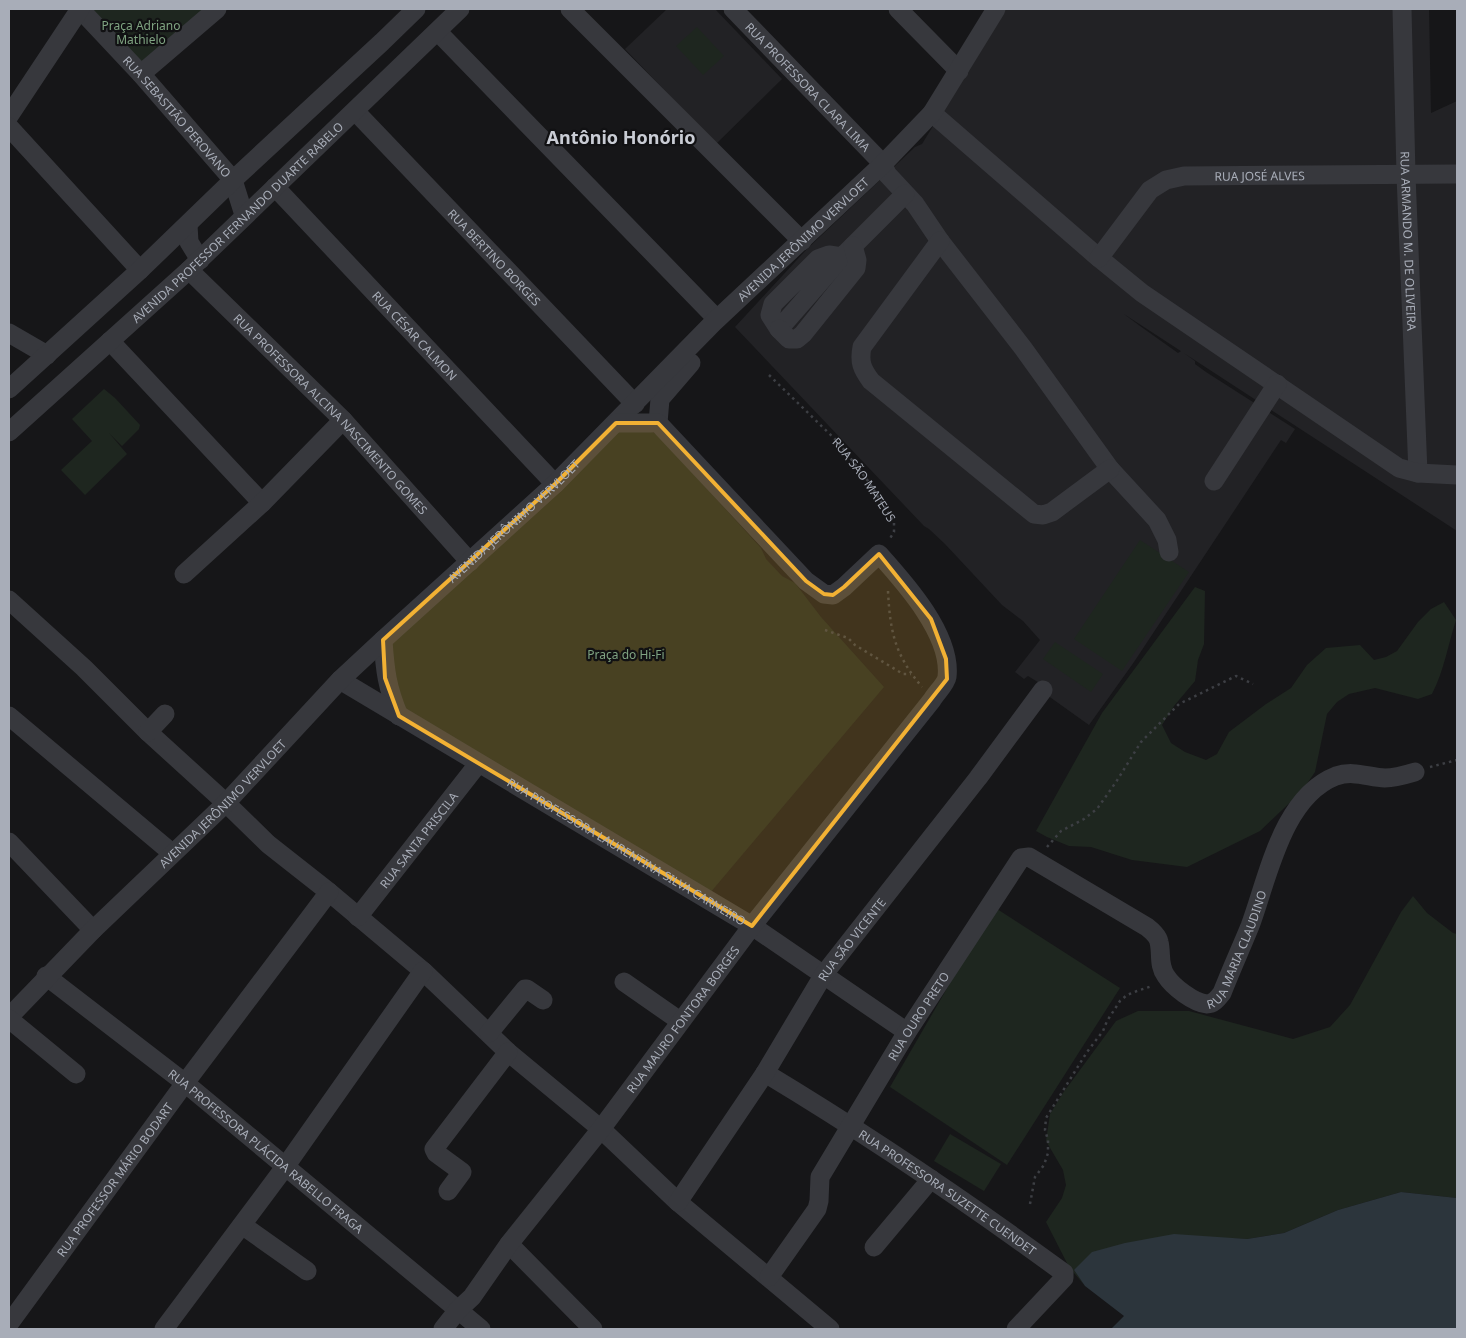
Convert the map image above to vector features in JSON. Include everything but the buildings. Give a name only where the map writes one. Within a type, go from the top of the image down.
[{"type":"street","name":"RUA SEBASTIÃO PEROVANO","points":[[80,9],[141,74],[234,180]]},
{"type":"street","points":[[9,116],[80,9]]},
{"type":"street","points":[[141,74],[217,9]]},
{"type":"street","points":[[9,390],[140,270],[416,9]]},
{"type":"street","name":"AVENIDA PROFESSOR FERNANDO DUARTE RABELO","points":[[9,432],[195,265],[244,215],[460,9]]},
{"type":"street","points":[[570,9],[802,240]]},
{"type":"street","name":"RUA PROFESSORA CLARA LIMA","points":[[733,9],[882,164],[887,174],[905,194],[1023,348],[1110,469],[1157,520],[1167,540],[1169,552]]},
{"type":"street","points":[[898,9],[959,71]]},
{"type":"street","name":"AVENIDA JERÔNIMO VERVLOET","points":[[11,1012],[172,853],[226,803],[340,680],[555,484],[715,321],[882,164],[932,113],[996,9]]},
{"type":"street","name":"RUA ARMANDO M. DE OLIVEIRA","points":[[1402,9],[1406,175],[1418,473]]},
{"type":"street","points":[[438,32],[715,321],[708,342],[660,398],[658,423]]},
{"type":"street","name":"RUA BERTINO BORGES","points":[[355,111],[635,404]]},
{"type":"street","points":[[932,113],[1142,293],[1399,468],[1418,473],[1457,475]]},
{"type":"street","points":[[9,127],[140,270]]},
{"type":"street","points":[[276,142],[289,160],[281,181]]},
{"type":"street","name":"RUA JOSÉ ALVES","points":[[1099,258],[1150,190],[1166,180],[1184,176],[1457,174]]},
{"type":"street","points":[[234,180],[244,215]]},
{"type":"street","name":"RUA CÉSAR CALMON","points":[[281,181],[555,484]]},
{"type":"street","points":[[847,251],[857,260],[856,268],[803,334],[797,339],[790,339],[779,329],[770,315],[773,304],[818,259],[847,251],[905,194]]},
{"type":"street","name":"RUA PROFESSORA ALCINA NASCIMENTO GOMES","points":[[188,225],[189,242],[195,265],[343,420],[470,562]]},
{"type":"street","points":[[940,241],[862,347],[860,359],[863,371],[871,381],[1034,514],[1043,516],[1052,512],[1110,469]]},
{"type":"street","points":[[9,333],[47,355]]},
{"type":"street","points":[[110,341],[262,503]]},
{"type":"street","points":[[1214,481],[1277,384]]},
{"type":"street","points":[[184,574],[262,503],[343,420]]},
{"type":"street","points":[[616,423],[658,423],[806,581],[824,594],[833,595],[879,554],[897,574]]},
{"type":"street","name":"RUA MAURO FONTORA BORGES","points":[[443,1329],[472,1296],[509,1244],[601,1129],[752,926],[947,679],[946,659],[939,636],[931,619],[897,574]]},
{"type":"street","points":[[9,600],[84,668],[148,732],[268,844],[330,892],[423,971],[508,1052],[601,1129],[678,1202],[830,1329]]},
{"type":"street","points":[[383,640],[385,678],[399,716]]},
{"type":"street","name":"RUA PROFESSORA LAURENTINA SILVA CARNEIRO","points":[[340,680],[752,926],[907,1032]]},
{"type":"street","name":"RUA SÃO VICENTE","points":[[678,1202],[765,1073],[824,974],[978,778],[1043,690]]},
{"type":"street","points":[[148,732],[165,714]]},
{"type":"street","points":[[9,716],[172,853]]},
{"type":"street","name":"RUA SANTA PRISCILA","points":[[358,917],[478,764]]},
{"type":"street","name":"RUA MARIA CLAUDINO","points":[[1028,859],[1147,927],[1159,941],[1161,965],[1172,985],[1197,1001],[1208,1004],[1217,1000],[1222,993],[1250,925],[1272,857],[1299,805],[1314,790],[1329,779],[1338,776],[1357,774],[1385,778],[1415,772]]},
{"type":"street","points":[[9,842],[93,930]]},
{"type":"street","name":"RUA OURO PRETO","points":[[769,1277],[817,1209],[820,1201],[820,1177],[850,1124],[907,1032],[1028,859]]},
{"type":"street","name":"RUA PROFESSOR MÁRIO BODART","points":[[9,1324],[185,1083],[330,892]]},
{"type":"street","points":[[164,1329],[285,1167],[423,971]]},
{"type":"street","name":"RUA PROFESSORA PLÁCIDA RABELLO FRAGA","points":[[46,976],[185,1083],[481,1329]]},
{"type":"street","points":[[624,982],[680,1021]]},
{"type":"street","points":[[489,1033],[525,989],[527,988],[543,1000]]},
{"type":"street","points":[[11,1012],[76,1074]]},
{"type":"street","points":[[448,1191],[462,1174],[462,1171],[436,1153],[434,1149],[508,1052]]},
{"type":"street","name":"RUA PROFESSORA SUZETTE CUENDET","points":[[765,1073],[850,1124],[987,1216],[1064,1273],[1064,1278],[1016,1329]]},
{"type":"street","points":[[885,1243],[931,1179]]},
{"type":"street","points":[[242,1225],[307,1272]]},
{"type":"street","points":[[509,1244],[593,1329]]},
{"type":"path","name":"RUA SÃO MATEUS","points":[[769,375],[838,442],[868,481],[894,522],[894,532],[879,554]]},
{"type":"path","points":[[897,574],[888,582],[889,620],[895,642],[928,704]]},
{"type":"path","points":[[825,630],[848,638],[855,645],[903,674],[911,674]]},
{"type":"path","points":[[1028,859],[1061,830],[1084,819],[1097,809],[1141,742],[1179,704],[1236,676],[1253,684]]},
{"type":"path","points":[[1415,772],[1423,768],[1457,760]]},
{"type":"path","points":[[1030,1204],[1035,1177],[1044,1165],[1048,1153],[1048,1140],[1045,1130],[1046,1118],[1087,1052],[1103,1031],[1107,1020],[1120,1001],[1127,995],[1154,986]]},
{"type":"highlighted area","points":[[616,423],[658,423],[806,581],[824,594],[833,595],[844,587],[879,554],[931,619],[946,659],[947,679],[752,926],[399,716],[385,678],[383,640],[555,484]]},
{"type":"shaded area","points":[[667,9],[715,9],[782,79],[716,144],[625,49]]},
{"type":"shaded area","points":[[1005,9],[1429,9],[1431,113],[1457,101],[1457,531],[1183,353],[1206,372],[1295,429],[1286,443],[1281,440],[1134,662],[1089,725],[1047,695],[1041,684],[1028,676],[1024,679],[1015,672],[1040,640],[1023,621],[1002,605],[945,544],[924,526],[735,327],[807,249],[915,147],[922,144]],"holes":[[[1124,314],[1181,351],[1178,353]]]},
{"type":"shaded area","points":[[1401,1192],[1457,1198],[1457,1329],[1111,1329],[1124,1316],[1085,1286],[1074,1270],[1092,1252],[1125,1243],[1174,1234],[1247,1239],[1284,1233],[1338,1210]]},
{"type":"green space","name":"Praça Adriano Mathielo","points":[[90,9],[204,9],[140,65]]},
{"type":"green space","points":[[697,27],[724,56],[703,75],[676,46]]},
{"type":"green space","points":[[104,389],[140,425],[139,429],[122,446],[109,433],[127,454],[85,495],[61,470],[92,441],[72,419]]},
{"type":"green space","name":"Praça do Hi-Fi","points":[[640,428],[657,434],[761,548],[766,559],[782,576],[795,583],[821,617],[884,687],[710,893],[396,703],[386,649],[619,430]]},
{"type":"green space","points":[[1140,540],[1189,572],[1122,671],[1074,639]]},
{"type":"green space","points":[[1195,587],[1205,591],[1204,644],[1198,660],[1195,681],[1174,706],[1162,725],[1171,743],[1185,752],[1206,760],[1217,754],[1229,732],[1291,688],[1307,665],[1326,648],[1360,645],[1374,660],[1386,657],[1397,651],[1418,622],[1431,609],[1444,602],[1456,620],[1443,667],[1432,694],[1418,699],[1375,688],[1349,694],[1337,702],[1327,714],[1315,772],[1302,791],[1260,831],[1187,867],[1132,860],[1091,847],[1069,846],[1036,831],[1102,713]]},
{"type":"green space","points":[[1055,642],[1103,674],[1091,692],[1043,659]]},
{"type":"green space","points":[[1413,896],[1427,913],[1457,934],[1457,1198],[1401,1192],[1338,1210],[1284,1233],[1247,1239],[1220,1238],[1074,1270],[1085,1286],[1069,1267],[1046,1222],[1062,1198],[1066,1185],[1063,1170],[1046,1141],[1050,1114],[1063,1093],[1116,1021],[1138,1011],[1189,1011],[1293,1039],[1330,1027],[1350,1005],[1401,912]]},
{"type":"green space","points":[[994,907],[1120,988],[1007,1165],[890,1087]]},
{"type":"green space","points":[[950,1134],[1001,1164],[984,1191],[934,1161]]},
{"type":"district","name":"Antônio Honório","points":[[621,137]]}]
